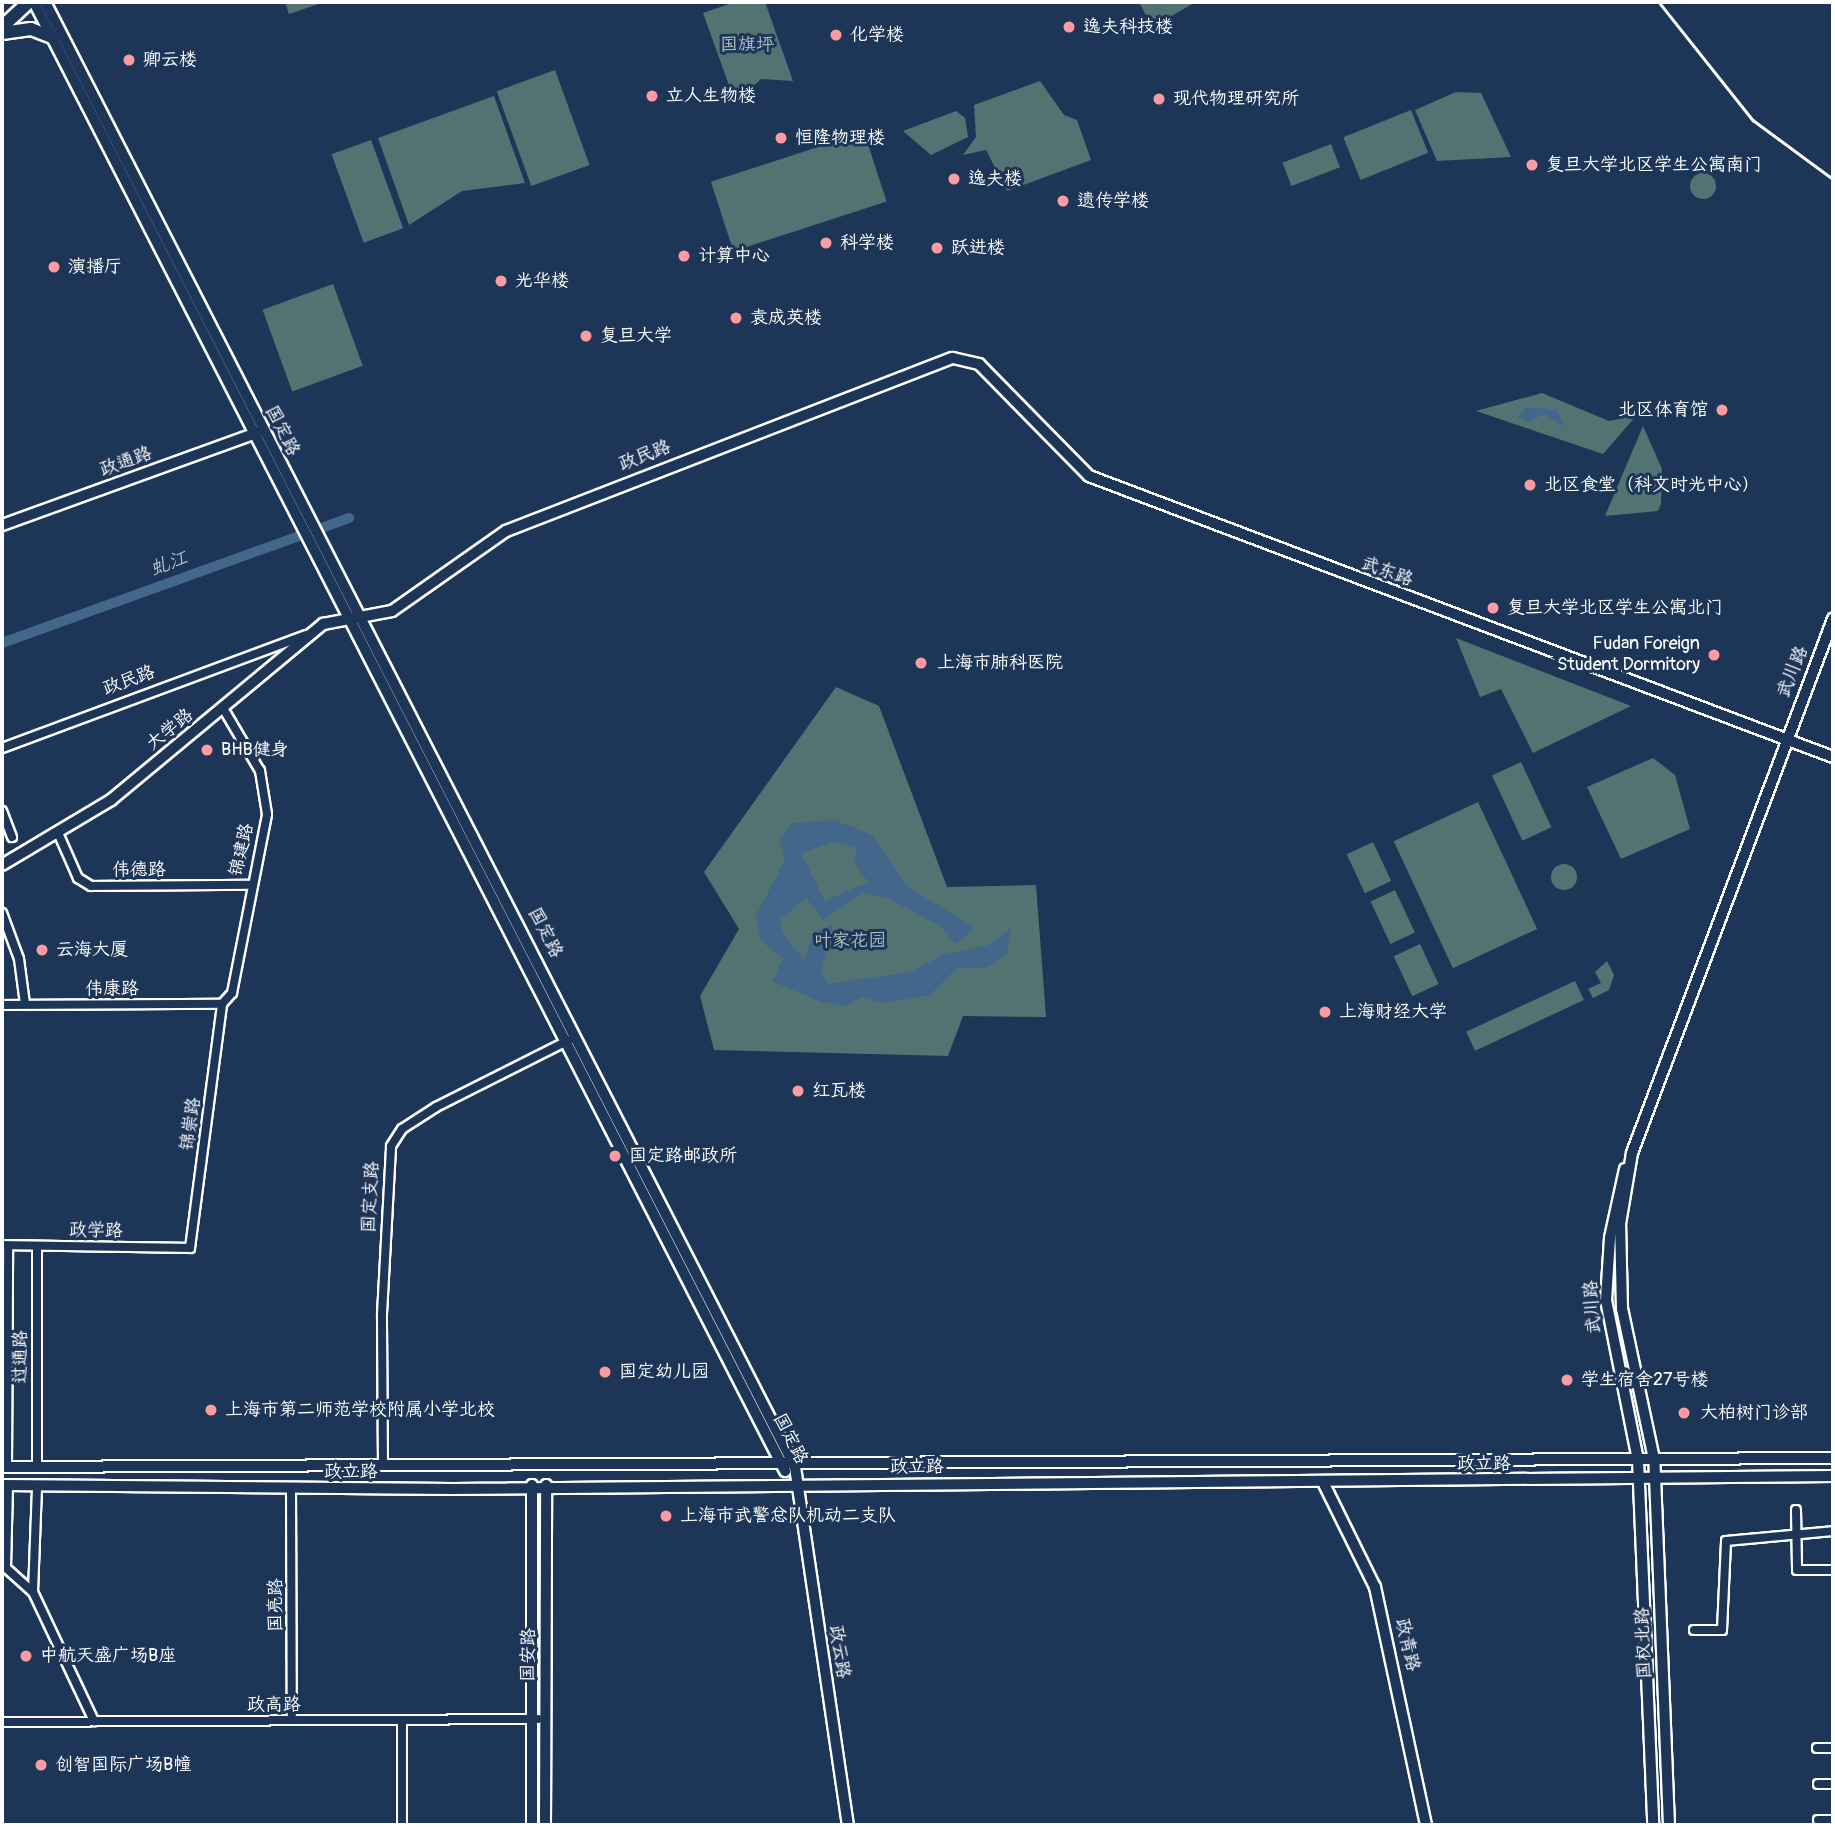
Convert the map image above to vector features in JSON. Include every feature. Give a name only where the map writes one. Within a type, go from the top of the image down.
[{"type":"main road","points":[[2,27],[32,2]]},
{"type":"main road","points":[[2,33],[31,29],[54,38]]},
{"type":"street","name":"国定路","points":[[32,2],[54,38],[358,618],[571,1039],[782,1467],[795,1485]]},
{"type":"street","name":"国定路","points":[[45,2],[259,432]]},
{"type":"street","name":"政民路","points":[[358,618],[392,611],[506,531],[550,512],[936,361],[967,359]]},
{"type":"street","name":"武东路","points":[[967,359],[1088,476],[1833,757]]},
{"type":"street","name":"政通路","points":[[2,525],[259,432]]},
{"type":"street","name":"大学路","points":[[2,865],[59,835],[223,710],[308,634],[329,621],[358,618]]},
{"type":"street","name":"武川路","points":[[1638,1460],[1606,1300],[1619,1182],[1833,619]]},
{"type":"street","name":"政民路","points":[[2,748],[308,634]]},
{"type":"street","name":"锦建路","points":[[222,1004],[232,993],[250,885],[267,814],[265,786],[223,710]]},
{"type":"street","points":[[2,811],[12,837]]},
{"type":"street","name":"伟德路","points":[[59,835],[78,878],[91,886],[250,885]]},
{"type":"street","points":[[2,913],[19,959],[25,1004]]},
{"type":"street","name":"伟康路","points":[[2,1005],[222,1004]]},
{"type":"street","name":"锦崇路","points":[[190,1248],[222,1004]]},
{"type":"street","name":"国定路","points":[[571,1039],[795,1467],[795,1485]]},
{"type":"street","name":"国定支路","points":[[383,1466],[382,1289],[391,1146],[402,1129],[436,1107],[571,1039]]},
{"type":"street","name":"国权北路","points":[[1632,1153],[1618,1239],[1619,1288],[1656,1480],[1669,1825]]},
{"type":"street","points":[[4,1467],[5,1246]]},
{"type":"street","name":"政学路","points":[[5,1246],[190,1248]]},
{"type":"street","name":"过通路","points":[[37,1246],[37,1467]]},
{"type":"street","name":"政立路","points":[[4,1467],[795,1467],[1833,1458]]},
{"type":"street","name":"国权北路","points":[[1638,1460],[1653,1825]]},
{"type":"street","name":"政立路","points":[[5,1485],[291,1489],[533,1485],[1656,1480],[1833,1476]]},
{"type":"street","name":"政青路","points":[[1324,1482],[1375,1587],[1426,1825]]},
{"type":"street","points":[[5,1485],[6,1568],[33,1592],[94,1721]]},
{"type":"street","name":"国安路","points":[[532,1825],[533,1485]]},
{"type":"street","name":"国安路","points":[[545,1825],[546,1485]]},
{"type":"street","name":"政云路","points":[[795,1485],[848,1825]]},
{"type":"street","points":[[33,1592],[37,1486]]},
{"type":"street","name":"国亮路","points":[[291,1489],[292,1720]]},
{"type":"street","points":[[1796,1510],[1797,1570],[1833,1570]]},
{"type":"street","points":[[1694,1630],[1722,1630],[1726,1541],[1796,1531],[1833,1531]]},
{"type":"street","name":"政高路","points":[[2,1721],[546,1719]]},
{"type":"street","points":[[402,1720],[402,1825]]},
{"type":"street","points":[[1817,1748],[1833,1748]]},
{"type":"street","points":[[1818,1784],[1833,1784]]},
{"type":"street","points":[[1818,1820],[1833,1820]]},
{"type":"green space","points":[[285,2],[324,2],[289,14]]},
{"type":"green space","name":"国旗坪","points":[[735,2],[765,2],[793,81],[761,79],[735,102],[703,13]]},
{"type":"green space","points":[[1139,2],[1196,2],[1152,27]]},
{"type":"green space","points":[[555,70],[590,165],[531,186],[497,91]]},
{"type":"green space","points":[[1040,81],[1064,115],[1077,120],[1091,160],[1007,191],[986,150],[963,155],[976,137],[974,105]]},
{"type":"green space","points":[[1456,92],[1481,93],[1511,157],[1437,161],[1415,110]]},
{"type":"green space","points":[[494,96],[525,183],[462,191],[409,225],[378,138]]},
{"type":"green space","points":[[1411,110],[1428,153],[1361,180],[1343,137]]},
{"type":"green space","points":[[956,111],[965,118],[968,137],[931,155],[903,131]]},
{"type":"green space","points":[[864,132],[887,201],[733,251],[711,182]]},
{"type":"green space","points":[[371,140],[403,228],[364,243],[332,154]]},
{"type":"green space","points":[[1331,144],[1340,167],[1291,186],[1282,163]]},
{"type":"green space","points":[[1703,173],[1712,177],[1716,186],[1712,195],[1703,199],[1694,195],[1690,186],[1694,177]]},
{"type":"green space","points":[[333,284],[363,366],[292,391],[263,310]]},
{"type":"green space","points":[[1542,393],[1609,421],[1636,416],[1603,454],[1476,411]]},
{"type":"green space","points":[[1643,426],[1662,469],[1661,504],[1658,511],[1605,516]]},
{"type":"green space","points":[[1456,638],[1631,706],[1533,753],[1501,689],[1480,697]]},
{"type":"green space","name":"叶家花园","points":[[836,687],[879,706],[947,887],[1036,885],[1046,1017],[963,1016],[948,1056],[714,1050],[700,996],[739,929],[704,872]]},
{"type":"green space","points":[[1653,758],[1675,775],[1690,829],[1621,859],[1587,787]]},
{"type":"green space","points":[[1521,762],[1551,827],[1522,841],[1492,776]]},
{"type":"green space","points":[[1478,802],[1537,929],[1453,968],[1394,841]]},
{"type":"green space","points":[[1373,842],[1391,881],[1365,893],[1347,854]]},
{"type":"green space","points":[[1564,864],[1573,868],[1577,877],[1573,886],[1564,890],[1555,886],[1551,877],[1555,868]]},
{"type":"green space","points":[[1395,890],[1415,933],[1390,944],[1371,901]]},
{"type":"green space","points":[[1420,944],[1439,984],[1412,996],[1394,956]]},
{"type":"green space","points":[[1607,961],[1614,975],[1609,990],[1593,998],[1588,989],[1601,983],[1595,972]]},
{"type":"green space","points":[[1575,981],[1584,1000],[1475,1051],[1466,1032]]},
{"type":"water","points":[[1526,407],[1557,410],[1565,427],[1544,414],[1527,423],[1519,417]]},
{"type":"water","points":[[834,820],[873,835],[907,886],[975,928],[955,944],[940,926],[888,898],[863,893],[823,920],[806,898],[780,920],[782,933],[804,960],[814,932],[833,925],[821,972],[828,984],[909,972],[943,955],[988,945],[1011,928],[1007,953],[988,967],[956,969],[930,995],[884,1003],[861,997],[847,1006],[821,1002],[772,981],[783,959],[760,940],[756,915],[785,860],[779,839],[793,823]],"holes":[[[833,842],[857,848],[854,862],[868,882],[825,901],[801,853]]]},
{"type":"waterway","name":"虬江","points":[[2,643],[349,518]]},
{"type":"railway","points":[[1659,2],[1753,120],[1833,179]]},
{"type":"place","name":"逸夫科技楼","points":[[1069,27]]},
{"type":"place","name":"化学楼","points":[[836,35]]},
{"type":"place","name":"卿云楼","points":[[129,60]]},
{"type":"place","name":"立人生物楼","points":[[652,96]]},
{"type":"place","name":"现代物理研究所","points":[[1159,99]]},
{"type":"place","name":"恒隆物理楼","points":[[781,138]]},
{"type":"place","name":"复旦大学北区学生公寓南门","points":[[1532,165]]},
{"type":"place","name":"逸夫楼","points":[[954,179]]},
{"type":"place","name":"遗传学楼","points":[[1063,201]]},
{"type":"place","name":"科学楼","points":[[826,243]]},
{"type":"place","name":"跃进楼","points":[[937,248]]},
{"type":"place","name":"计算中心","points":[[684,256]]},
{"type":"place","name":"演播厅","points":[[54,267]]},
{"type":"place","name":"光华楼","points":[[501,281]]},
{"type":"place","name":"袁成英楼","points":[[736,318]]},
{"type":"place","name":"复旦大学","points":[[586,336]]},
{"type":"place","name":"北区体育馆","points":[[1722,410]]},
{"type":"place","name":"北区食堂（科文时光中心）","points":[[1530,485]]},
{"type":"place","name":"复旦大学北区学生公寓北门","points":[[1493,608]]},
{"type":"place","name":"Fudan Foreign Student Dormitory","points":[[1714,655]]},
{"type":"place","name":"上海市肺科医院","points":[[921,663]]},
{"type":"place","name":"BHB健身","points":[[207,750]]},
{"type":"place","name":"云海大厦","points":[[42,950]]},
{"type":"place","name":"上海财经大学","points":[[1325,1012]]},
{"type":"place","name":"红瓦楼","points":[[798,1091]]},
{"type":"place","name":"国定路邮政所","points":[[615,1156]]},
{"type":"place","name":"国定幼儿园","points":[[605,1372]]},
{"type":"place","name":"学生宿舍27号楼","points":[[1567,1380]]},
{"type":"place","name":"上海市第二师范学校附属小学北校","points":[[211,1410]]},
{"type":"place","name":"大柏树门诊部","points":[[1684,1413]]},
{"type":"place","name":"上海市武警总队机动二支队","points":[[666,1516]]},
{"type":"place","name":"中航天盛广场B座","points":[[26,1656]]},
{"type":"place","name":"创智国际广场B幢","points":[[41,1765]]}]
